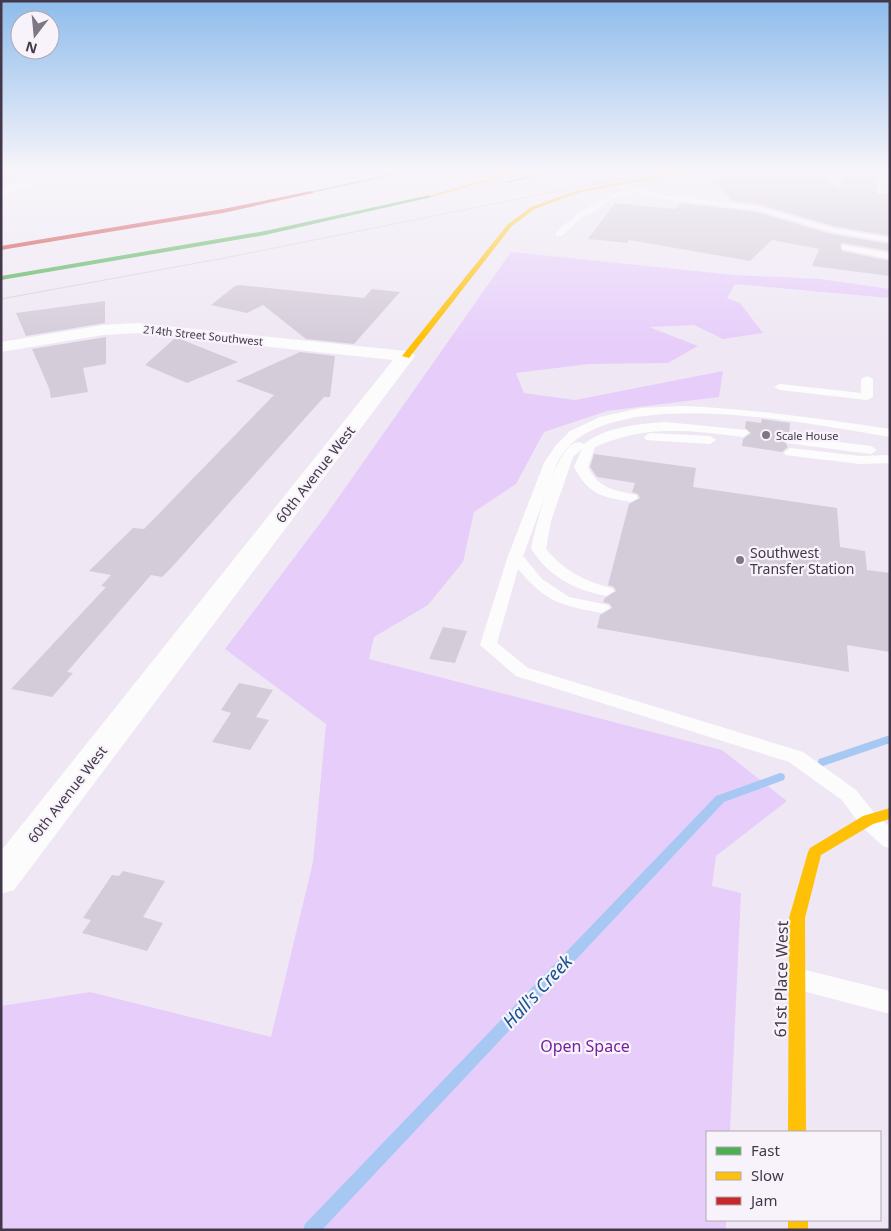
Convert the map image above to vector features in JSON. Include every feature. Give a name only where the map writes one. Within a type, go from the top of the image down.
[{"type":"main road","points":[[1,238],[62,227]]},
{"type":"main road","points":[[1,248],[121,227]]},
{"type":"main road","points":[[1,278],[284,227]]},
{"type":"main road","name":"60th Avenue West","points":[[406,356],[508,227]]},
{"type":"main road","name":"61st Place West","points":[[797,1131],[796,918],[816,852],[868,820],[890,813]]},
{"type":"street","name":"214th Street Southwest","points":[[1,347],[103,330],[136,328],[406,356]]},
{"type":"street","name":"60th Avenue West","points":[[1,879],[406,356]]},
{"type":"lane","points":[[559,234],[566,227]]},
{"type":"lane","points":[[824,227],[890,240]]},
{"type":"lane","points":[[845,248],[890,256]]},
{"type":"lane","points":[[780,387],[867,397],[867,380]]},
{"type":"lane","points":[[890,434],[761,416],[687,409],[659,410],[622,415],[593,424],[574,435],[555,455],[497,604],[488,645],[522,672],[796,757],[849,795],[868,820],[890,840]]},
{"type":"lane","points":[[606,591],[582,587],[555,570],[538,549],[544,521],[567,456],[590,435],[632,420],[666,415],[743,433],[680,426],[619,432],[590,446],[581,467],[589,484],[605,494],[631,498]]},
{"type":"lane","points":[[791,440],[890,441]]},
{"type":"lane","points":[[791,440],[890,453]]},
{"type":"lane","points":[[791,440],[860,460],[890,459]]},
{"type":"lane","points":[[515,556],[537,582],[564,601],[602,608]]},
{"type":"lane","points":[[796,979],[890,1003]]},
{"type":"green space","name":"Open Space","points":[[511,252],[734,275],[820,279],[890,289],[890,298],[735,284],[727,298],[740,303],[763,333],[723,339],[694,325],[649,327],[698,346],[668,363],[589,364],[516,373],[524,393],[575,400],[723,371],[719,397],[607,411],[544,432],[516,484],[474,512],[463,562],[428,605],[374,637],[369,659],[722,750],[787,801],[716,856],[712,886],[741,893],[730,1131],[706,1131],[706,1221],[726,1221],[726,1230],[1,1230],[1,1006],[90,992],[271,1037],[313,862],[326,724],[225,649],[324,518]]},
{"type":"building","points":[[597,227],[809,227],[831,234],[890,244],[890,251],[842,243],[840,245],[842,251],[890,261],[890,276],[812,266],[819,249],[772,240],[750,261],[629,240],[627,243],[588,239]]},
{"type":"building","points":[[841,227],[890,227],[890,236]]},
{"type":"building","points":[[235,286],[364,298],[372,289],[400,292],[354,344],[306,339],[263,305],[247,313],[211,305]]},
{"type":"building","points":[[105,301],[105,323],[26,336],[16,313]]},
{"type":"building","points":[[106,337],[106,364],[83,368],[88,392],[51,398],[49,388],[32,349]]},
{"type":"building","points":[[174,339],[180,339],[238,362],[187,383],[145,365]]},
{"type":"building","points":[[300,352],[335,356],[330,397],[324,397],[162,577],[151,575],[67,672],[73,673],[52,697],[11,689],[106,587],[101,586],[111,575],[89,571],[133,528],[144,529],[274,395],[236,381]]},
{"type":"building","name":"Scale House","points":[[762,419],[790,423],[789,435],[783,439],[788,447],[782,452],[742,446],[743,439],[751,433],[745,428],[746,421],[761,423]]},
{"type":"building","name":"Southwest Transfer Station","points":[[594,454],[696,468],[693,487],[837,508],[840,547],[865,551],[867,570],[890,573],[890,652],[847,645],[849,672],[597,628],[600,615],[612,608],[610,604],[603,602],[605,598],[616,591],[614,587],[608,585],[629,504],[640,498],[638,494],[632,492],[635,483],[597,477],[590,467]]},
{"type":"building","points":[[443,627],[467,631],[455,663],[429,659]]},
{"type":"building","points":[[239,683],[273,690],[256,717],[269,720],[250,750],[212,742],[231,713],[221,710]]},
{"type":"building","points":[[123,871],[165,881],[143,917],[163,923],[147,951],[82,933],[91,920],[83,918],[112,875],[119,876]]},
{"type":"waterway","name":"Hall's Creek","points":[[823,762],[890,739]]},
{"type":"waterway","name":"Hall's Creek","points":[[311,1230],[720,799],[780,777]]},
{"type":"tram line","points":[[1,299],[377,227]]},
{"type":"traffic: fast","points":[[1,278],[290,227]]},
{"type":"traffic: slow","points":[[406,356],[508,227]]},
{"type":"traffic: slow","points":[[797,1131],[797,918],[815,852],[868,820],[890,813]]},
{"type":"traffic: slow","points":[[798,1221],[798,1230]]},
{"type":"traffic: jam","points":[[1,248],[124,227]]},
{"type":"place","name":"Scale House","points":[[766,435]]},
{"type":"place","name":"Southwest Transfer Station","points":[[740,560]]}]
